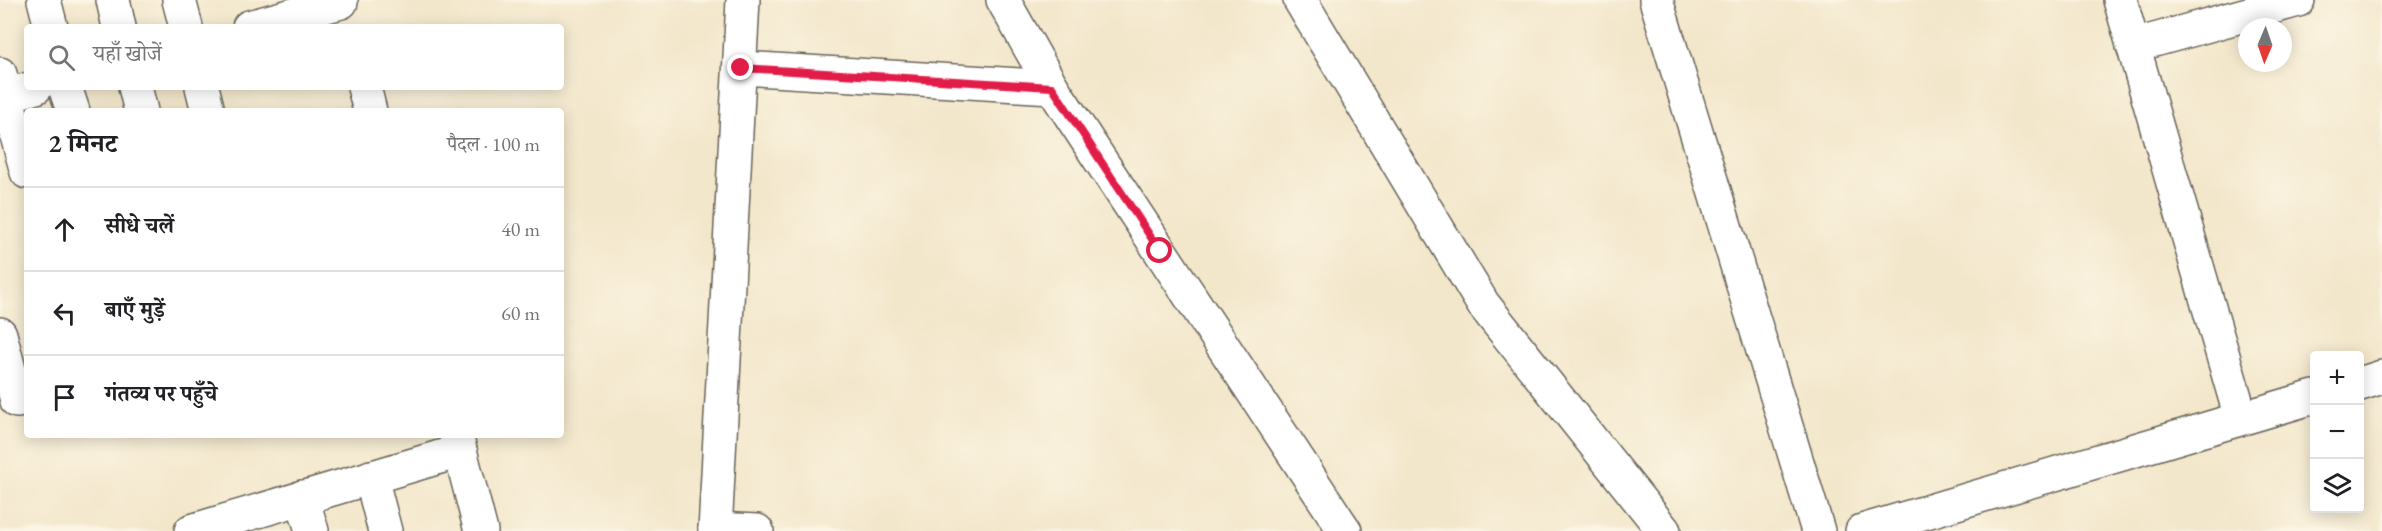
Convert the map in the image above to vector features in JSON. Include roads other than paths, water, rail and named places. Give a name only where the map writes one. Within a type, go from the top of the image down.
[{"type":"street","points":[[44,0],[50,24]]},
{"type":"street","points":[[113,0],[118,24]]},
{"type":"street","points":[[179,0],[185,24]]},
{"type":"street","points":[[243,0],[249,24]]},
{"type":"street","points":[[743,0],[715,530],[758,531]]},
{"type":"street","points":[[1003,0],[1052,87],[1345,531]]},
{"type":"street","points":[[1300,0],[1483,304],[1664,531]]},
{"type":"street","points":[[1656,0],[1818,531]]},
{"type":"street","points":[[2120,0],[2241,418]]},
{"type":"street","points":[[2133,46],[2298,0]]},
{"type":"street","points":[[266,24],[343,10]]},
{"type":"street","points":[[741,68],[1052,87]]},
{"type":"street","points":[[10,88],[24,157]]},
{"type":"street","points":[[67,90],[72,108]]},
{"type":"street","points":[[136,90],[140,108]]},
{"type":"street","points":[[203,90],[207,108]]},
{"type":"street","points":[[365,90],[369,108]]},
{"type":"street","points":[[0,334],[15,402]]},
{"type":"street","points":[[2364,383],[2382,377]]},
{"type":"street","points":[[1862,531],[2310,398]]},
{"type":"street","points":[[190,531],[371,477],[458,443],[481,531]]},
{"type":"street","points":[[371,477],[385,531]]},
{"type":"street","points":[[302,497],[312,531]]}]
